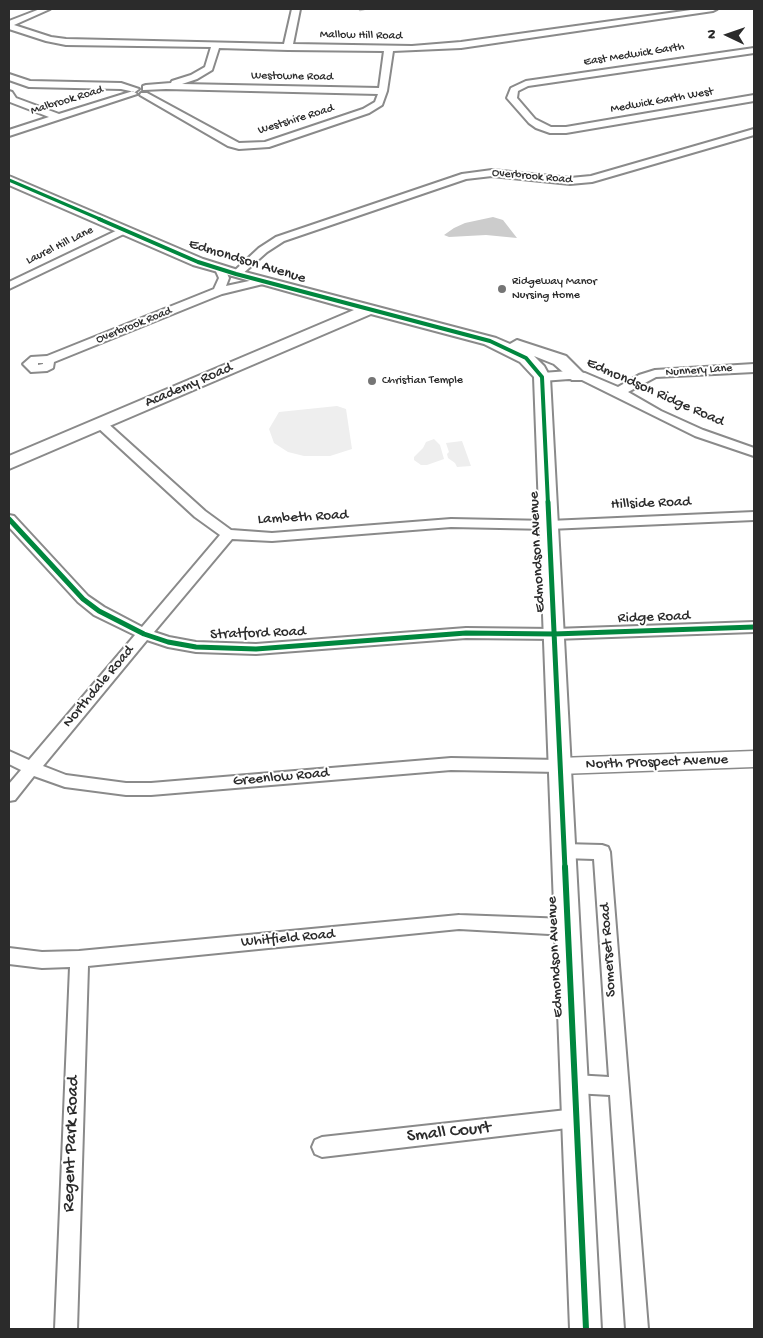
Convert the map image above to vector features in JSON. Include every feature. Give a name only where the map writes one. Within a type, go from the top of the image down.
[{"type":"main road","name":"Edmondson Avenue","points":[[9,180],[172,251],[220,269],[490,341],[526,358],[542,377],[586,1329]]},
{"type":"main road","name":"Academy Road","points":[[9,463],[370,309]]},
{"type":"main road","points":[[490,341],[516,345],[560,360],[578,376]]},
{"type":"street","points":[[9,25],[46,9]]},
{"type":"street","points":[[288,47],[296,9]]},
{"type":"street","name":"Mallow Hill Road","points":[[9,25],[49,40],[66,42],[389,49],[460,45],[713,9]]},
{"type":"street","points":[[9,77],[23,82],[146,92],[185,80],[209,68],[216,45]]},
{"type":"street","points":[[383,92],[389,49]]},
{"type":"street","name":"East Medwick Garth","points":[[526,84],[754,50]]},
{"type":"street","name":"Westowne Road","points":[[185,80],[200,88]]},
{"type":"street","points":[[23,82],[12,88],[9,94],[13,100],[57,117]]},
{"type":"street","name":"Medwick Garth West","points":[[526,84],[514,90],[512,98],[532,121],[550,130],[574,130],[754,98]]},
{"type":"street","name":"Westowne Road","points":[[166,86],[383,92]]},
{"type":"street","name":"Malbrook Road","points":[[9,133],[134,91]]},
{"type":"street","name":"Westshire Road","points":[[146,92],[230,144],[258,146],[274,143],[374,107],[382,99],[383,92]]},
{"type":"street","name":"Overbrook Road","points":[[236,274],[266,247],[280,239],[465,176],[492,173],[570,181],[592,179],[754,132]]},
{"type":"street","name":"Laurel Hill Lane","points":[[9,286],[124,230]]},
{"type":"street","points":[[219,291],[224,278],[220,269]]},
{"type":"street","name":"Overbrook Road","points":[[48,360],[219,291],[263,281]]},
{"type":"street","name":"Nunnery Lane","points":[[619,392],[643,378],[655,374],[754,368]]},
{"type":"street","name":"Edmondson Ridge Road","points":[[542,377],[569,374],[578,376],[619,392],[657,414],[699,433],[754,452]]},
{"type":"street","points":[[100,423],[200,514],[228,534]]},
{"type":"street","name":"Hillside Road","points":[[549,524],[754,516]]},
{"type":"street","name":"Stratford Road","points":[[9,520],[84,599],[99,611],[117,622],[168,642],[196,647],[226,649],[266,648],[466,633],[554,634]]},
{"type":"street","name":"Lambeth Road","points":[[228,534],[272,537],[451,523],[549,524]]},
{"type":"street","name":"Northdale Road","points":[[9,795],[228,534]]},
{"type":"street","name":"Ridge Road","points":[[554,634],[754,627]]},
{"type":"street","name":"Greenlow Road","points":[[9,757],[65,781],[96,787],[151,789],[451,764],[559,766]]},
{"type":"street","name":"North Prospect Avenue","points":[[559,766],[754,759]]},
{"type":"street","name":"Somerset Road","points":[[563,851],[602,852],[637,1329]]},
{"type":"street","name":"Whitfield Road","points":[[9,956],[42,960],[79,959],[459,922],[567,927]]},
{"type":"street","name":"Regent Park Road","points":[[66,1329],[79,959]]},
{"type":"street","points":[[574,1084],[620,1086]]},
{"type":"street","name":"Small Court","points":[[322,1147],[576,1118]]},
{"type":"shaded area","points":[[493,217],[503,220],[517,238],[486,235],[449,237],[444,235],[465,223]]},
{"type":"shaded area","points":[[337,406],[346,409],[352,449],[330,456],[304,456],[288,452],[274,443],[269,429],[279,412]]},
{"type":"shaded area","points":[[434,439],[440,445],[444,459],[427,465],[421,465],[414,460],[414,457],[426,442]]},
{"type":"shaded area","points":[[462,441],[471,466],[457,467],[448,458],[447,454],[449,452],[446,443]]},
{"type":"waterway","points":[[360,10],[364,9]]},
{"type":"cycle path","points":[[9,180],[198,262],[236,274],[490,341],[526,358],[542,377],[586,1329]]},
{"type":"cycle path","points":[[9,519],[83,599],[99,611],[144,634],[168,642],[196,647],[256,649],[466,633],[554,634],[754,627]]},
{"type":"place","name":"Ridgeway Manor Nursing Home","points":[[502,289]]},
{"type":"place","name":"Christian Temple","points":[[372,381]]}]
